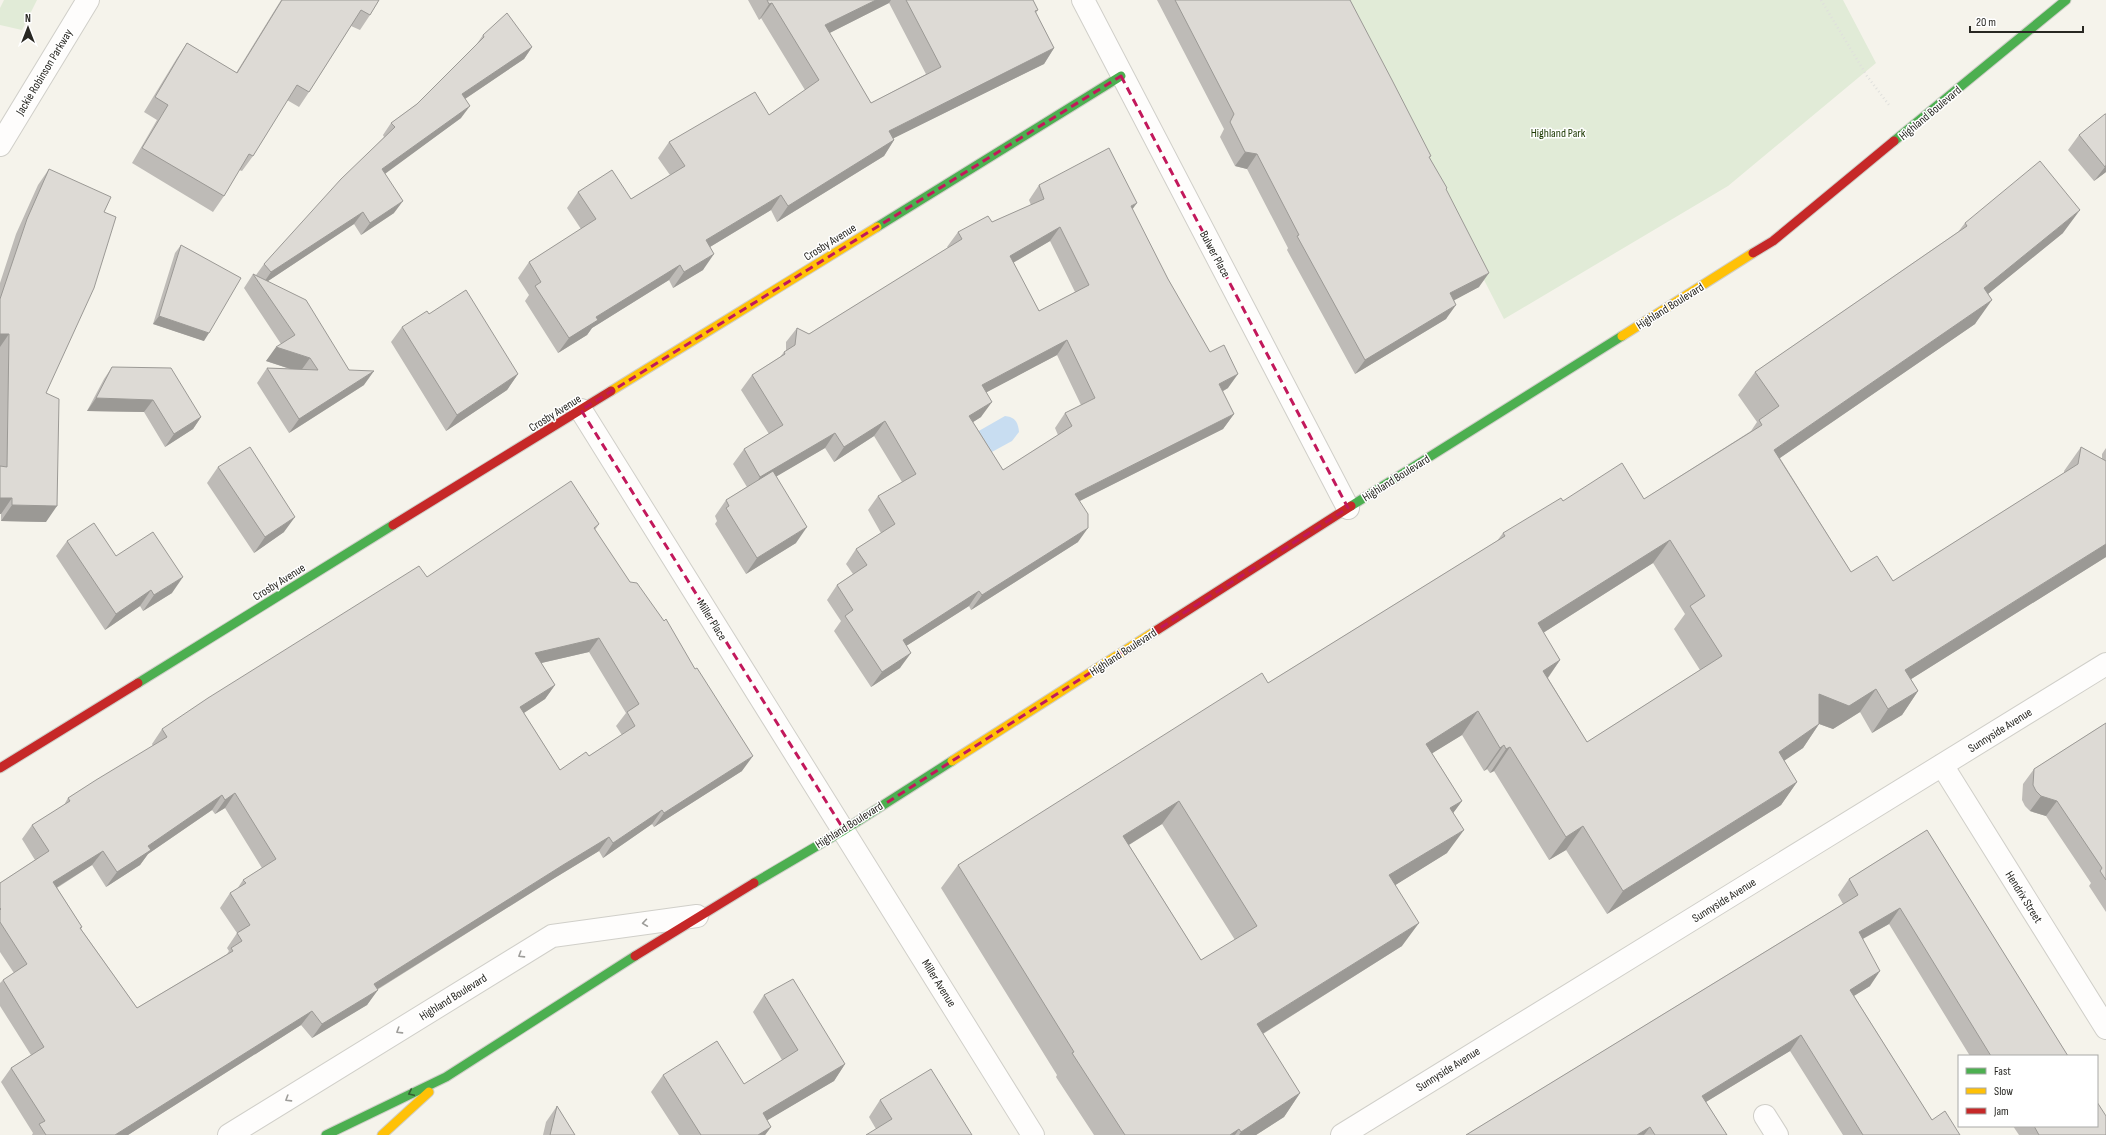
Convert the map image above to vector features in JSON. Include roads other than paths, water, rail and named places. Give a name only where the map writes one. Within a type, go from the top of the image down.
[{"type":"main road","name":"Highland Boulevard","points":[[326,1135],[446,1077],[697,916],[844,830],[1348,508],[1773,241],[1910,130],[2066,0]]},
{"type":"main road","name":"Crosby Avenue","points":[[0,768],[1121,76]]},
{"type":"main road","name":"Highland Boulevard","points":[[382,1135],[446,1077]]},
{"type":"street","name":"Jackie Robinson Parkway","points":[[0,145],[88,0]]},
{"type":"street","name":"Bulwer Place","points":[[1083,0],[1121,76],[1348,508]]},
{"type":"street","name":"Miller Place","points":[[581,410],[844,830]]},
{"type":"street","name":"Sunnyside Avenue","points":[[1342,1135],[2106,664]]},
{"type":"street","name":"Hendrix Street","points":[[1942,765],[2106,1028]]},
{"type":"street","name":"Miller Avenue","points":[[844,830],[1034,1135]]},
{"type":"street","name":"Highland Boulevard","points":[[229,1135],[552,936],[697,916]]},
{"type":"street","points":[[1765,1116],[1777,1135]]},
{"type":"water","points":[[1005,416],[1014,419],[1018,425],[1019,432],[1012,441],[990,453],[977,432]]},
{"type":"park label","name":"Highland Park","points":[[1558,133]]}]
